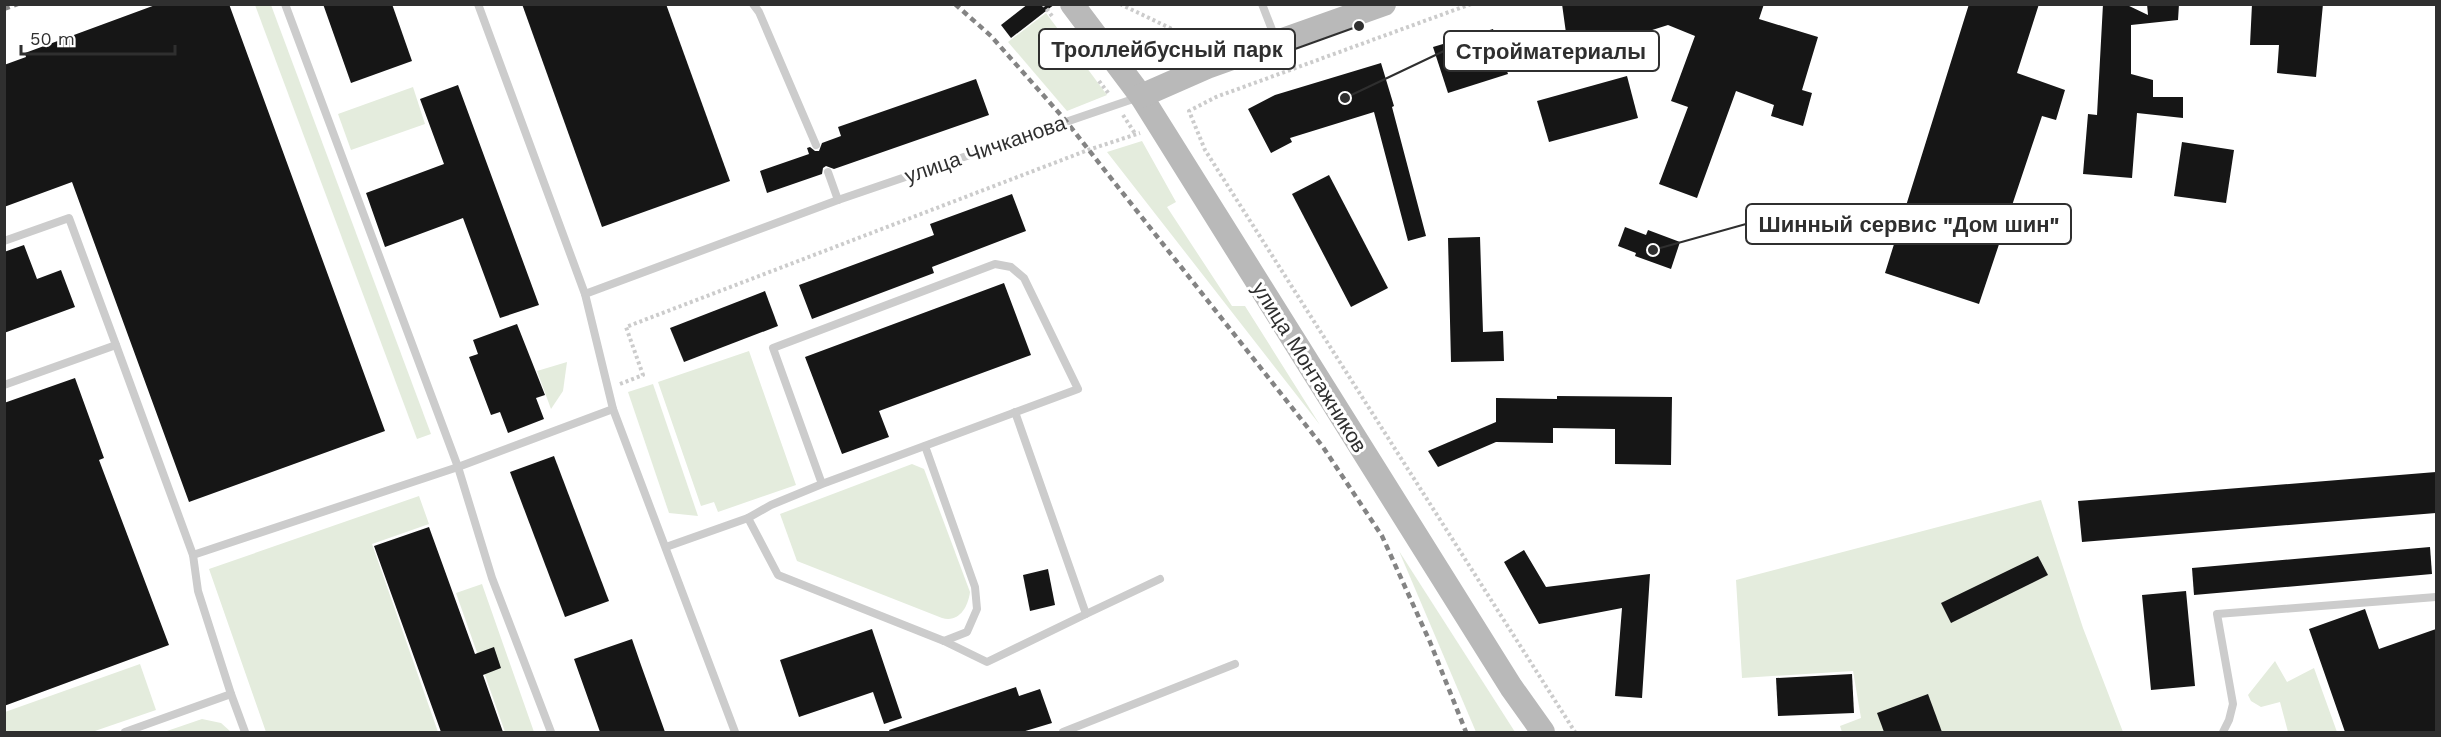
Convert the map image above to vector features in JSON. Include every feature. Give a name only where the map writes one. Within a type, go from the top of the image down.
[{"type":"main road","name":"улица Монтажников","points":[[1072,4],[1141,96],[1511,687],[1543,732]]},
{"type":"main road","name":"улица Чичканова","points":[[1141,96],[1274,34],[1384,4]]},
{"type":"lane","points":[[285,4],[458,467],[492,578],[550,732]]},
{"type":"lane","points":[[478,4],[585,294],[614,409],[735,732]]},
{"type":"lane","points":[[753,4],[759,12],[816,145]]},
{"type":"lane","points":[[1262,4],[1274,34]]},
{"type":"lane","name":"улица Чичканова","points":[[585,294],[838,200],[1141,96]]},
{"type":"lane","points":[[828,172],[838,200]]},
{"type":"lane","points":[[4,242],[69,218],[193,555],[198,591],[245,732]]},
{"type":"lane","points":[[666,547],[748,518],[771,505],[822,484],[1078,388],[1024,278],[1011,267],[995,264],[773,348],[822,484]]},
{"type":"lane","points":[[4,385],[116,345]]},
{"type":"lane","points":[[193,555],[458,467],[614,409]]},
{"type":"lane","points":[[1015,412],[1086,614]]},
{"type":"lane","points":[[925,446],[975,587],[977,609],[974,621],[967,632],[944,641]]},
{"type":"lane","points":[[748,518],[778,575],[944,641],[987,662],[1160,579]]},
{"type":"lane","points":[[2223,732],[2233,704],[2217,614],[2436,597]]},
{"type":"lane","points":[[1063,732],[1235,664]]},
{"type":"lane","points":[[125,732],[231,694]]},
{"type":"path","points":[[1120,4],[1197,41],[1274,34]]},
{"type":"path","points":[[608,389],[643,375],[626,327],[1088,150],[1158,126],[1216,97],[1471,4]]},
{"type":"path","points":[[1189,111],[1205,150],[1575,732]]},
{"type":"green space","points":[[255,5],[271,5],[431,434],[417,439]]},
{"type":"green space","points":[[1046,13],[1107,95],[1067,111],[1008,42]]},
{"type":"green space","points":[[413,87],[425,124],[351,150],[338,114]]},
{"type":"green space","points":[[1142,141],[1176,202],[1167,207],[1232,306],[1245,306],[1320,425],[1107,152]]},
{"type":"green space","points":[[749,351],[796,485],[718,512],[714,502],[701,506],[658,382]]},
{"type":"green space","points":[[567,362],[563,391],[551,409],[537,371]]},
{"type":"green space","points":[[653,384],[698,516],[669,513],[628,392]]},
{"type":"green space","points":[[912,464],[924,469],[970,592],[965,608],[953,618],[942,618],[797,561],[780,514]]},
{"type":"green space","points":[[419,496],[429,524],[372,544],[438,732],[266,732],[209,569]]},
{"type":"green space","points":[[2041,500],[2083,628],[2123,732],[1842,732],[1840,726],[1861,718],[1853,671],[1742,678],[1736,580]]},
{"type":"green space","points":[[1399,551],[1515,732],[1476,732]]},
{"type":"green space","points":[[482,584],[534,732],[505,732],[456,593]]},
{"type":"green space","points":[[2275,661],[2287,682],[2314,668],[2337,732],[2288,732],[2280,702],[2261,707],[2251,701],[2248,695]]},
{"type":"green space","points":[[140,664],[156,710],[92,732],[5,732],[5,712]]},
{"type":"green space","points":[[202,719],[221,723],[231,732],[164,732]]},
{"type":"building","points":[[158,4],[229,4],[385,431],[189,502],[72,182],[4,207],[4,65],[26,57],[25,53]]},
{"type":"building","points":[[323,4],[392,4],[412,61],[351,83]]},
{"type":"building","points":[[522,4],[666,4],[730,181],[602,227]]},
{"type":"building","points":[[1028,4],[1055,4],[1011,38],[1001,25]]},
{"type":"building","points":[[1562,4],[1764,4],[1759,19],[1818,37],[1802,90],[1812,93],[1803,126],[1771,116],[1774,105],[1736,91],[1697,198],[1659,184],[1688,107],[1671,101],[1695,36],[1668,25],[1551,62],[1544,39],[1566,33]]},
{"type":"building","points":[[1969,4],[2039,4],[2017,73],[2065,90],[2056,120],[2042,116],[1979,304],[1885,273]]},
{"type":"building","points":[[2103,4],[2125,4],[2148,15],[2147,4],[2179,4],[2178,20],[2131,25],[2131,74],[2153,80],[2153,97],[2183,97],[2183,118],[2137,113],[2132,178],[2083,174],[2088,114],[2097,115]]},
{"type":"building","points":[[2252,4],[2323,4],[2316,77],[2277,73],[2279,45],[2250,45]]},
{"type":"building","points":[[1493,29],[1508,74],[1448,93],[1433,47]]},
{"type":"building","points":[[1381,63],[1426,236],[1408,241],[1374,112],[1290,138],[1292,142],[1271,153],[1248,109],[1275,95]]},
{"type":"building","points":[[1627,76],[1638,118],[1549,142],[1537,101]]},
{"type":"building","points":[[976,79],[989,115],[834,169],[826,166],[822,174],[767,193],[760,171],[809,154],[807,148],[819,151],[822,143],[841,136],[838,127]]},
{"type":"building","points":[[458,85],[539,305],[500,318],[463,218],[385,247],[366,193],[444,164],[420,99]]},
{"type":"building","points":[[2182,142],[2234,150],[2226,203],[2174,196]]},
{"type":"building","points":[[1329,175],[1388,288],[1351,307],[1292,194]]},
{"type":"building","points":[[1012,194],[1026,231],[932,267],[934,273],[812,319],[799,285],[934,235],[930,224]]},
{"type":"building","points":[[1625,227],[1646,235],[1648,230],[1680,242],[1671,269],[1635,256],[1636,253],[1618,246]]},
{"type":"building","points":[[1480,237],[1483,332],[1503,331],[1504,361],[1451,362],[1448,238]]},
{"type":"building","points":[[24,245],[37,279],[61,270],[75,307],[4,333],[4,252]]},
{"type":"building","points":[[1004,283],[1031,355],[879,411],[889,437],[842,454],[805,357]]},
{"type":"building","points":[[765,291],[778,326],[684,362],[670,328]]},
{"type":"building","points":[[517,324],[545,395],[536,398],[544,419],[508,433],[500,412],[491,415],[469,357],[478,354],[473,340]]},
{"type":"building","points":[[75,378],[104,458],[99,460],[169,645],[4,706],[4,403]]},
{"type":"building","points":[[1557,396],[1672,397],[1671,465],[1615,464],[1615,429],[1553,428],[1553,443],[1496,442],[1438,467],[1428,451],[1496,422],[1496,398],[1557,399]]},
{"type":"building","points":[[554,456],[609,601],[565,617],[510,472]]},
{"type":"building","points":[[2436,472],[2436,513],[2082,542],[2078,501]]},
{"type":"building","points":[[429,527],[475,654],[494,647],[501,668],[483,675],[503,732],[441,732],[374,546]]},
{"type":"building","points":[[2430,547],[2432,574],[2194,595],[2192,568]]},
{"type":"building","points":[[1524,550],[1546,587],[1650,574],[1642,698],[1615,696],[1622,608],[1539,624],[1504,562]]},
{"type":"building","points":[[2038,556],[2048,575],[1951,623],[1941,603]]},
{"type":"building","points":[[1048,569],[1055,605],[1030,611],[1023,575]]},
{"type":"building","points":[[2186,591],[2195,686],[2151,690],[2142,595]]},
{"type":"building","points":[[2365,609],[2379,649],[2436,629],[2436,732],[2345,732],[2309,629]]},
{"type":"building","points":[[872,629],[902,718],[884,724],[873,692],[799,717],[780,660]]},
{"type":"building","points":[[632,639],[665,732],[600,732],[574,659]]},
{"type":"building","points":[[1852,674],[1854,713],[1778,716],[1776,678]]},
{"type":"building","points":[[1016,687],[1019,696],[1040,689],[1052,723],[1022,732],[890,732],[889,730]]},
{"type":"building","points":[[1928,694],[1942,732],[1884,732],[1877,713]]},
{"type":"railway","points":[[4,9],[18,4]]},
{"type":"railway","points":[[955,4],[991,36],[1066,121],[1323,447],[1382,536],[1430,642],[1466,732]]},
{"type":"place","name":"Троллейбусный парк","points":[[1359,26]]},
{"type":"place","name":"Стройматериалы","points":[[1345,98]]},
{"type":"place","name":"Шинный сервис \"Дом шин\"","points":[[1653,250]]}]
